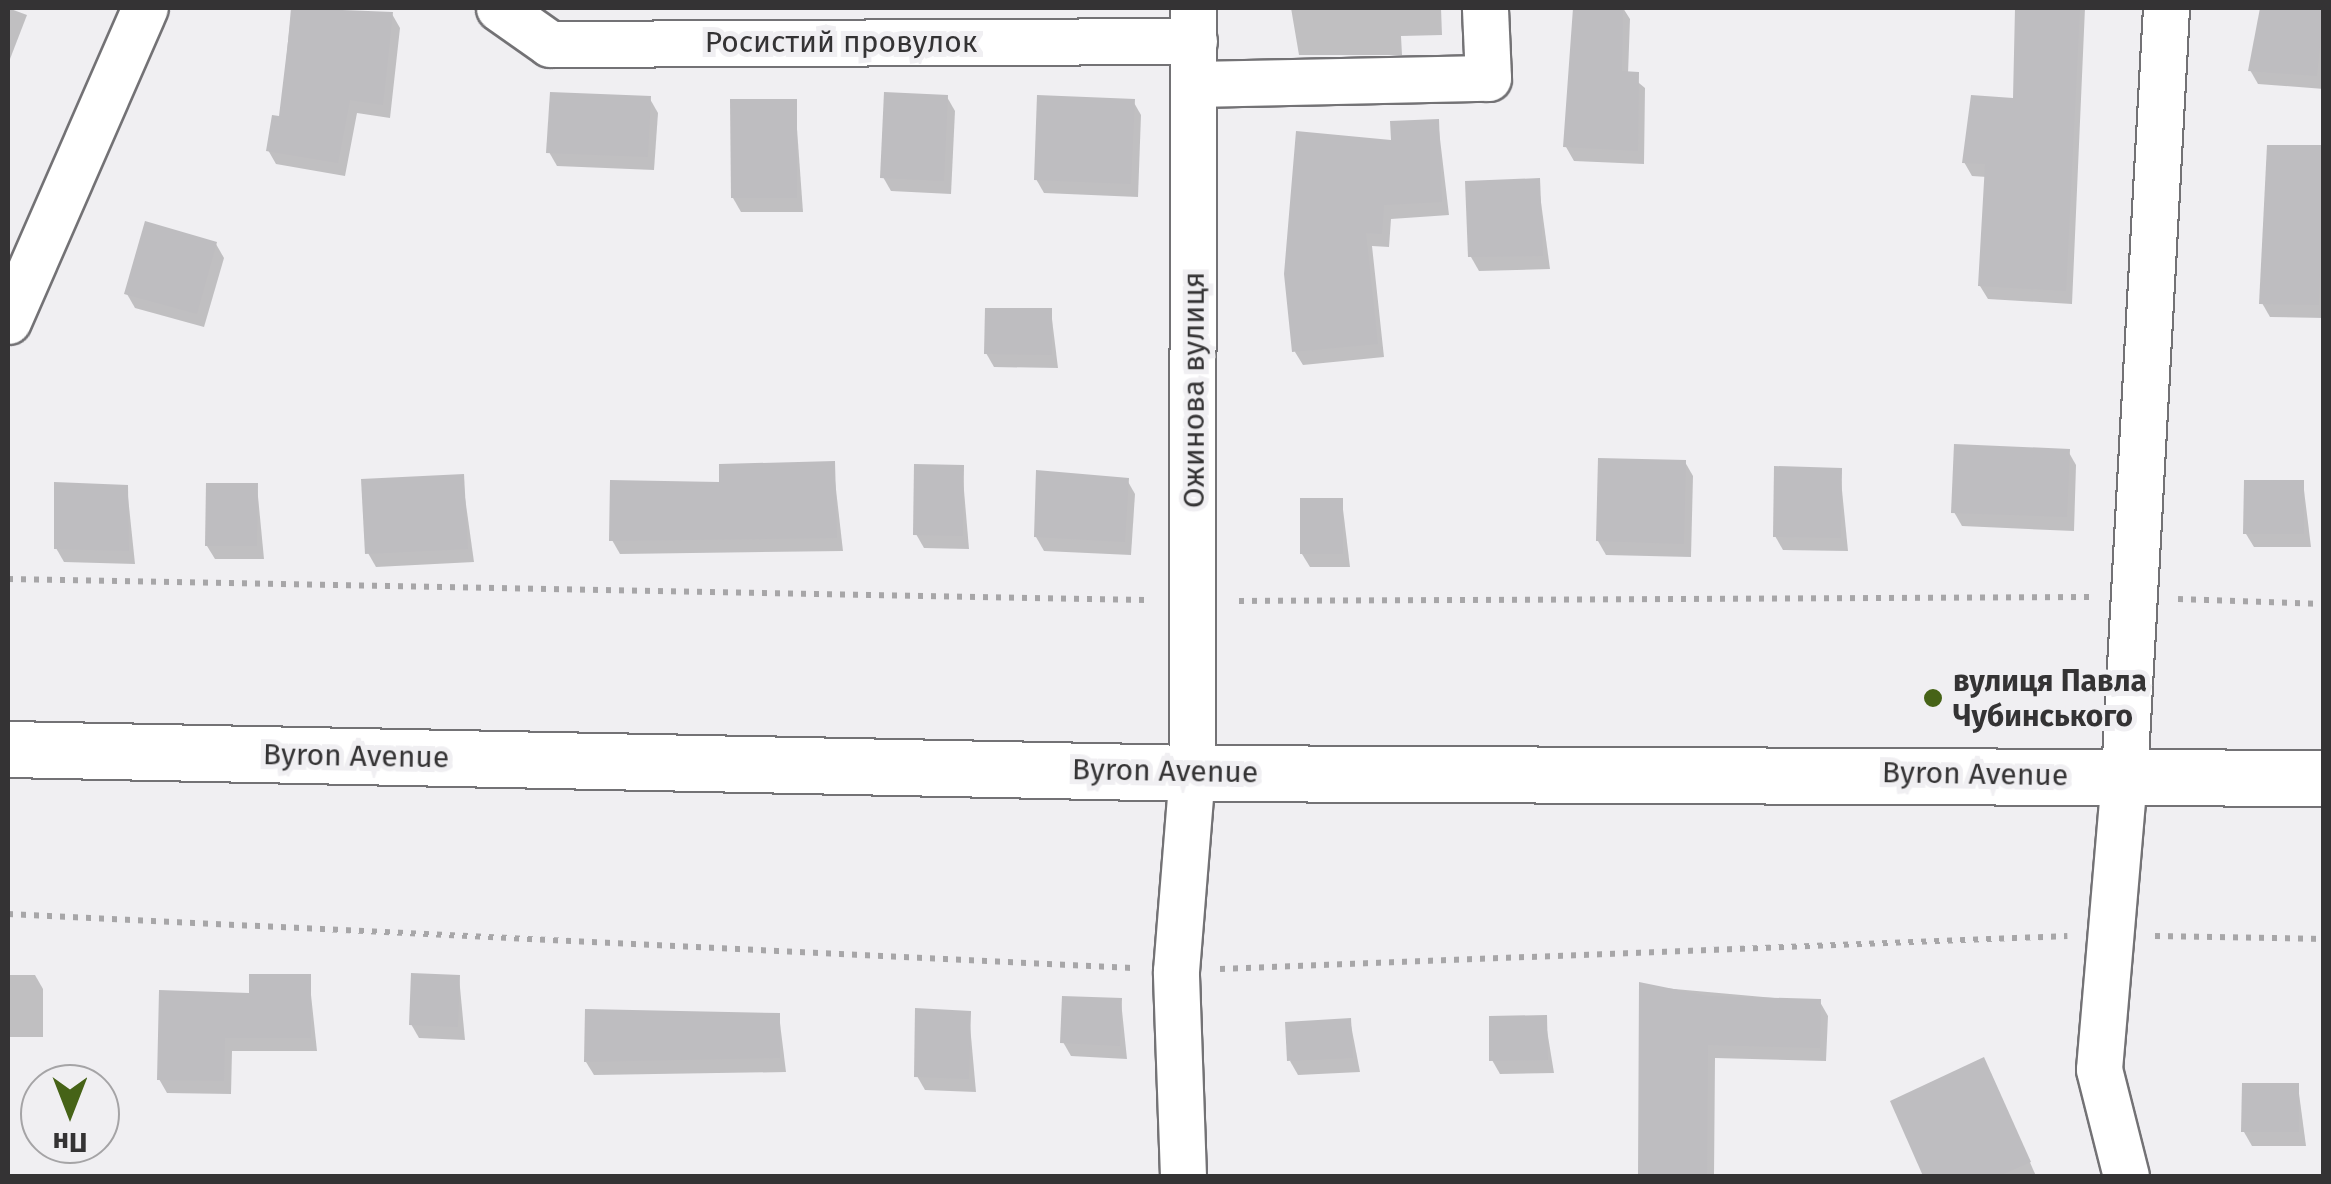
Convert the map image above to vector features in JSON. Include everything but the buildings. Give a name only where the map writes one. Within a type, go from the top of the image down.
[{"type":"main road","name":"Byron Avenue","points":[[8,750],[1192,773],[2324,778]]},
{"type":"street","points":[[8,321],[145,8]]},
{"type":"street","name":"Росистий провулок","points":[[499,8],[550,44],[1193,44],[1488,78],[1485,8]]},
{"type":"street","points":[[2126,1176],[2098,1070],[2124,776],[2166,8]]},
{"type":"street","name":"Ожинова вулиця","points":[[1183,1176],[1176,970],[1192,773],[1193,44]]},
{"type":"place","name":"вулиця Павла Чубинського","points":[[1933,698]]}]
